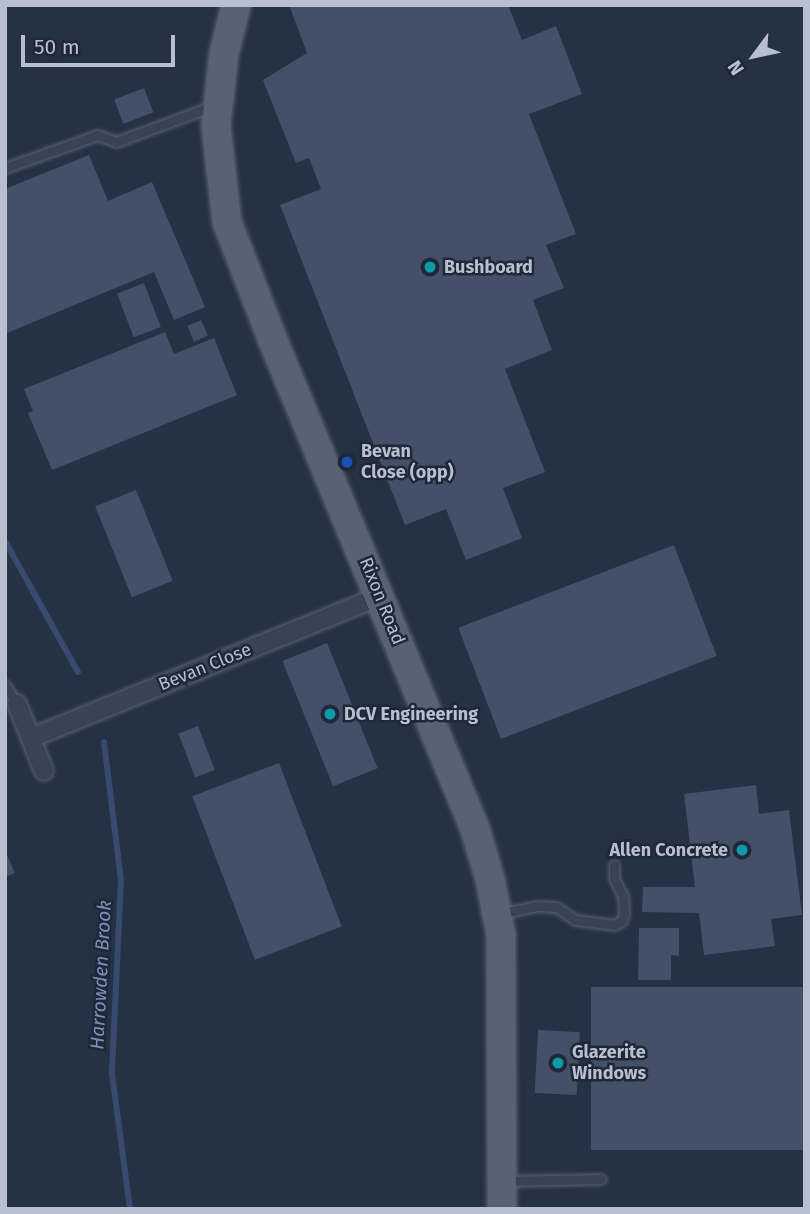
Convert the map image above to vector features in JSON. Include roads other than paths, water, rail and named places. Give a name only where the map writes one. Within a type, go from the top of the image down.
[{"type":"main road","name":"Rixon Road","points":[[236,5],[224,53],[216,126],[227,222],[274,343],[475,829],[497,914],[501,935],[502,1209]]},
{"type":"street","name":"Bevan Close","points":[[31,738],[380,596]]},
{"type":"street","points":[[17,704],[44,771]]},
{"type":"lane","points":[[5,168],[97,135],[116,142],[218,104]]},
{"type":"lane","points":[[5,685],[17,704]]},
{"type":"lane","points":[[497,914],[538,906],[555,907],[575,920],[614,925],[622,921],[624,913],[623,896],[614,878],[614,865]]},
{"type":"lane","points":[[502,1181],[601,1179]]},
{"type":"waterway","name":"Harrowden Brook","points":[[5,541],[78,672]]},
{"type":"waterway","name":"Harrowden Brook","points":[[104,742],[121,880],[112,1074],[130,1209]]},
{"type":"place","name":"Bushboard","points":[[430,267]]},
{"type":"place","name":"Bevan Close (opp)","points":[[347,462]]},
{"type":"place","name":"DCV Engineering","points":[[330,714]]},
{"type":"place","name":"Allen Concrete","points":[[742,850]]},
{"type":"place","name":"Glazerite Windows","points":[[558,1063]]}]
